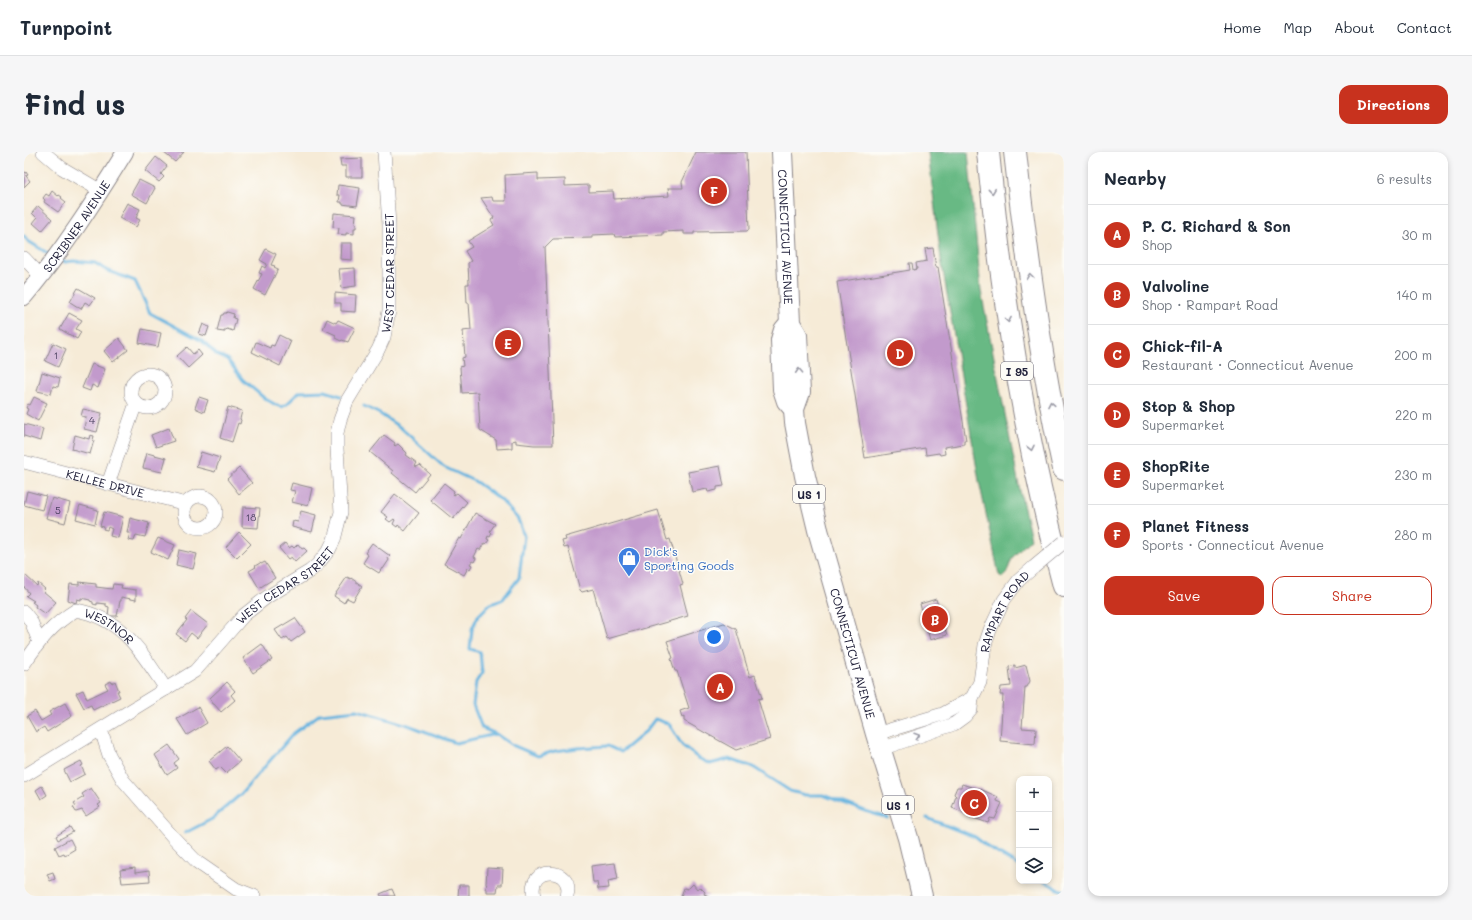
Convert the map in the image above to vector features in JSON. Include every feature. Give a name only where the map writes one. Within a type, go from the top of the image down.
[{"type":"highway","name":"I 95","points":[[988,152],[1005,301],[1019,383],[1040,488],[1064,586]]},
{"type":"highway","name":"I 95","points":[[1015,152],[1035,311],[1050,401],[1064,470]]},
{"type":"main road","name":"CONNECTICUT AVENUE","points":[[782,152],[790,323],[784,330],[781,340],[783,389],[787,401],[794,409],[795,424],[805,476],[818,530],[878,742],[908,838],[922,896]]},
{"type":"street","points":[[43,152],[62,168],[101,191]]},
{"type":"street","name":"SCRIBNER AVENUE","points":[[24,298],[72,235],[125,152]]},
{"type":"street","name":"WEST CEDAR STREET","points":[[24,776],[195,671],[255,606],[310,571],[329,550],[334,540],[341,512],[337,444],[337,433],[340,420],[347,402],[378,350],[384,337],[389,311],[389,225],[384,152]]},
{"type":"street","points":[[24,258],[41,276]]},
{"type":"street","points":[[108,484],[136,403]]},
{"type":"street","name":"KELLEE DRIVE","points":[[24,462],[186,504]]},
{"type":"street","name":"RAMPART ROAD","points":[[878,742],[954,724],[965,716],[971,708],[972,698],[980,682],[985,645],[992,625],[1004,600],[1012,589],[1034,567],[1064,542]]},
{"type":"street","name":"WESTNOR","points":[[24,664],[39,642],[61,619],[76,610],[91,613],[118,627],[136,645],[166,689]]},
{"type":"street","points":[[24,612],[31,621],[39,642]]},
{"type":"street","points":[[101,730],[109,755],[123,780],[147,809],[197,862],[236,889],[254,896]]},
{"type":"street","points":[[534,896],[533,887],[536,880],[542,874],[550,873],[558,875],[564,880],[567,888],[566,896]]},
{"type":"green space","points":[[928,152],[968,152],[981,291],[1020,491],[1031,539],[1012,558],[1003,578],[999,575],[979,481],[941,259]]},
{"type":"building","points":[[163,152],[184,152],[175,162]]},
{"type":"building","points":[[696,152],[746,152],[749,230],[694,232],[694,234],[684,234],[684,231],[663,232],[663,235],[615,237],[614,234],[592,235],[592,238],[553,239],[545,247],[553,445],[516,443],[516,440],[512,441],[512,448],[497,449],[496,440],[480,430],[478,392],[462,393],[460,367],[463,366],[462,358],[465,357],[463,331],[471,330],[466,284],[469,284],[468,263],[471,261],[465,251],[472,247],[468,241],[494,225],[491,220],[494,218],[481,198],[492,197],[493,201],[506,201],[505,175],[538,173],[538,180],[565,179],[565,186],[589,185],[589,192],[613,191],[614,199],[669,196],[668,188],[683,188],[682,182]]},
{"type":"building","points":[[156,157],[167,166],[161,174],[164,177],[159,182],[145,171]]},
{"type":"building","points":[[362,158],[362,177],[346,177],[346,166],[341,166],[340,159]]},
{"type":"building","points":[[26,172],[28,175],[26,176],[30,181],[24,187],[24,173]]},
{"type":"building","points":[[139,180],[155,188],[147,203],[131,194]]},
{"type":"building","points":[[338,185],[360,188],[357,206],[342,204],[342,202],[339,202],[340,195],[337,195]]},
{"type":"building","points":[[52,191],[58,196],[59,195],[62,197],[61,198],[66,202],[58,212],[44,202],[45,200],[43,198],[46,194],[49,196]]},
{"type":"building","points":[[127,203],[140,209],[136,218],[140,220],[136,227],[119,218]]},
{"type":"building","points":[[38,206],[52,219],[42,231],[33,223],[37,218],[32,213]]},
{"type":"building","points":[[334,213],[356,215],[356,228],[354,228],[354,234],[338,234],[339,228],[333,227]]},
{"type":"building","points":[[341,243],[352,243],[352,260],[340,259]]},
{"type":"building","points":[[933,248],[936,268],[938,267],[966,440],[964,440],[964,444],[944,447],[945,454],[940,455],[939,453],[926,455],[925,448],[865,458],[837,282],[910,270],[909,263],[912,263],[913,270],[917,269],[916,263],[927,261],[925,249]]},
{"type":"building","points":[[266,249],[276,254],[271,265],[278,269],[265,295],[254,289],[262,274],[259,273],[262,266],[265,268],[267,264],[260,260]]},
{"type":"building","points":[[355,268],[356,286],[341,288],[339,269]]},
{"type":"building","points":[[78,288],[95,298],[90,305],[85,302],[81,309],[70,302]]},
{"type":"building","points":[[335,293],[356,295],[355,312],[341,311],[341,303],[335,303]]},
{"type":"building","points":[[227,312],[234,314],[233,318],[236,319],[233,331],[227,329],[224,330],[224,332],[217,331],[221,315]]},
{"type":"building","points":[[69,313],[82,320],[76,329],[81,332],[77,339],[60,329]]},
{"type":"building","points":[[327,319],[336,323],[338,320],[355,328],[348,342],[335,338],[336,335],[323,329]]},
{"type":"building","points":[[203,324],[209,327],[206,336],[199,334]]},
{"type":"building","points":[[142,329],[161,333],[158,347],[139,343]]},
{"type":"building","points":[[279,335],[291,341],[280,366],[252,352],[256,342],[270,348],[271,345],[274,346]]},
{"type":"building","points":[[119,338],[128,350],[113,362],[104,351]]},
{"type":"building","points":[[53,343],[66,349],[58,367],[45,361]]},
{"type":"building","points":[[187,347],[193,354],[198,350],[202,355],[188,368],[177,356]]},
{"type":"building","points":[[92,364],[105,369],[98,388],[92,385],[90,391],[82,388]]},
{"type":"building","points":[[42,372],[60,378],[58,387],[53,386],[51,394],[37,391]]},
{"type":"building","points":[[34,397],[47,403],[38,421],[26,414],[28,409],[26,408],[28,404],[30,405]]},
{"type":"building","points":[[199,397],[208,400],[204,412],[195,408]]},
{"type":"building","points":[[228,407],[242,411],[240,424],[238,423],[232,442],[220,438]]},
{"type":"building","points":[[83,409],[102,413],[97,432],[84,429],[86,417],[81,416]]},
{"type":"building","points":[[24,424],[43,429],[40,441],[24,436]]},
{"type":"building","points":[[169,428],[174,441],[156,447],[151,435]]},
{"type":"building","points":[[75,435],[89,439],[90,435],[94,436],[90,454],[72,449]]},
{"type":"building","points":[[384,435],[395,443],[395,446],[398,444],[407,453],[406,455],[417,463],[415,466],[417,467],[420,465],[430,474],[415,492],[370,452]]},
{"type":"building","points":[[201,452],[220,458],[215,472],[196,467]]},
{"type":"building","points":[[147,453],[166,458],[162,472],[143,468]]},
{"type":"building","points":[[720,466],[724,486],[717,487],[717,490],[708,492],[707,489],[692,492],[688,472]]},
{"type":"building","points":[[239,468],[252,483],[239,494],[227,479]]},
{"type":"building","points":[[292,483],[312,488],[308,506],[292,502],[295,491],[290,490]]},
{"type":"building","points":[[444,483],[454,491],[454,495],[457,493],[467,502],[453,519],[430,500]]},
{"type":"building","points":[[27,491],[46,496],[42,510],[24,505]]},
{"type":"building","points":[[395,494],[419,513],[405,531],[398,525],[397,527],[393,524],[394,519],[390,522],[386,519],[388,517],[381,512]]},
{"type":"building","points":[[52,498],[70,503],[65,523],[46,518]]},
{"type":"building","points":[[80,505],[98,510],[95,524],[76,519]]},
{"type":"building","points":[[243,507],[260,508],[258,528],[242,527]]},
{"type":"building","name":"Dick's Sporting Goods","points":[[658,510],[667,540],[670,539],[683,584],[680,585],[688,616],[607,639],[593,589],[582,592],[580,590],[568,547],[564,548],[562,541],[566,540],[565,537]]},
{"type":"building","points":[[301,511],[316,515],[312,532],[292,527],[293,521],[298,522]]},
{"type":"building","points":[[104,512],[123,517],[118,538],[110,536],[112,529],[108,527],[107,530],[103,529],[104,527],[100,526]]},
{"type":"building","points":[[475,513],[495,524],[490,531],[492,533],[490,537],[488,536],[487,539],[489,540],[486,544],[484,543],[480,550],[478,549],[474,557],[476,558],[474,562],[472,561],[470,564],[472,565],[470,569],[468,568],[464,575],[444,564],[459,538],[461,539]]},
{"type":"building","points":[[130,518],[149,523],[145,537],[136,535],[134,541],[128,540],[130,533],[127,533]]},
{"type":"building","points":[[239,532],[251,544],[237,558],[226,547]]},
{"type":"building","points":[[158,538],[175,545],[168,560],[151,552]]},
{"type":"building","points":[[285,543],[289,548],[292,546],[294,548],[298,544],[302,549],[304,548],[307,551],[295,562],[291,557],[288,559],[279,548]]},
{"type":"building","points":[[372,543],[390,556],[388,558],[389,560],[379,573],[363,563],[368,555],[365,553]]},
{"type":"building","points":[[179,550],[197,554],[193,569],[176,565]]},
{"type":"building","points":[[265,562],[275,578],[259,588],[249,571],[260,563]]},
{"type":"building","points":[[25,575],[37,586],[38,583],[45,589],[43,591],[56,602],[45,614],[35,607],[36,605],[32,602],[34,601],[26,596],[29,593],[24,587]]},
{"type":"building","points":[[347,577],[351,578],[362,586],[353,601],[347,598],[344,603],[334,596]]},
{"type":"building","points":[[79,582],[96,584],[96,587],[112,589],[113,584],[122,585],[121,588],[136,590],[136,600],[121,597],[117,616],[108,616],[109,607],[106,606],[106,604],[97,603],[97,605],[93,604],[90,600],[81,598],[81,600],[77,599],[76,603],[68,600],[70,584],[79,585]]},
{"type":"building","points":[[936,599],[947,635],[930,640],[920,604]]},
{"type":"building","points":[[191,611],[208,624],[197,638],[191,633],[185,641],[176,634],[187,620],[185,619]]},
{"type":"building","points":[[295,618],[305,632],[291,642],[287,637],[282,640],[275,630]]},
{"type":"building","points":[[724,623],[736,629],[750,677],[755,675],[762,698],[758,699],[770,739],[736,750],[684,721],[684,716],[682,717],[680,711],[689,708],[677,671],[675,671],[671,659],[673,658],[667,641]]},
{"type":"building","points":[[262,644],[272,660],[253,673],[243,658]]},
{"type":"building","points":[[1015,665],[1015,668],[1026,665],[1030,681],[1027,687],[1025,687],[1022,728],[1036,729],[1035,744],[1000,741],[1003,695],[1000,695],[1001,687],[1011,686],[1009,667]]},
{"type":"building","points":[[111,681],[112,683],[115,681],[120,697],[93,710],[91,705],[84,708],[76,693],[83,690],[87,699],[108,689],[105,684]]},
{"type":"building","points":[[227,682],[235,691],[231,695],[235,700],[221,712],[213,704],[210,698]]},
{"type":"building","points":[[65,703],[72,716],[47,732],[44,727],[36,732],[27,716],[35,711],[41,721],[51,715],[49,712]]},
{"type":"building","points":[[198,707],[207,723],[187,735],[177,719]]},
{"type":"building","points":[[169,745],[179,759],[174,763],[177,768],[167,775],[155,755]]},
{"type":"building","points":[[227,746],[240,761],[226,773],[220,767],[216,770],[209,761]]},
{"type":"building","points":[[81,761],[83,765],[81,766],[85,774],[70,782],[64,770]]},
{"type":"building","points":[[962,784],[977,789],[978,788],[998,797],[997,801],[1002,803],[995,819],[990,818],[988,823],[968,816],[968,814],[952,808],[956,796],[954,794],[957,787],[961,787]]},
{"type":"building","points":[[42,786],[47,795],[41,799],[36,790]]},
{"type":"building","points":[[91,788],[101,803],[98,805],[100,807],[86,816],[82,810],[76,812],[73,807],[76,806],[74,803],[84,797],[82,794]]},
{"type":"building","points":[[70,827],[73,832],[58,840],[56,836]]},
{"type":"building","points":[[70,839],[75,849],[65,855],[64,853],[59,855],[55,847]]},
{"type":"building","points":[[615,863],[618,879],[608,881],[609,888],[598,889],[597,882],[593,882],[591,866]]},
{"type":"building","points":[[135,868],[135,873],[149,871],[150,881],[122,883],[120,870]]},
{"type":"building","points":[[487,868],[503,869],[502,885],[498,885],[497,892],[487,892],[487,889],[485,889],[487,885]]},
{"type":"building","points":[[53,872],[55,879],[50,881],[47,874]]},
{"type":"building","points":[[693,884],[697,889],[700,887],[705,892],[704,894],[709,896],[681,896],[684,888],[688,889]]},
{"type":"building","points":[[459,885],[469,885],[469,896],[458,896]]},
{"type":"building","points":[[392,889],[395,896],[381,896],[380,894]]},
{"type":"waterway","points":[[24,236],[28,241],[52,256]]},
{"type":"waterway","points":[[60,260],[65,262],[74,261],[95,263],[106,270],[135,281],[150,313],[202,341],[217,355],[227,359],[243,380],[264,398],[276,405],[282,407],[299,392],[325,391],[341,396]]},
{"type":"waterway","points":[[364,406],[380,414],[401,428],[444,467],[476,482],[501,500],[518,519],[524,536],[519,578],[503,599],[489,605],[478,616],[472,629],[470,649],[480,652],[482,673],[476,682],[473,705],[482,728],[496,734],[512,745],[538,756],[555,751],[608,746],[621,752],[646,731],[655,719],[669,724],[682,745],[698,758],[710,764],[729,759],[753,767],[790,791],[805,795],[823,795],[888,818]]},
{"type":"waterway","points":[[185,833],[212,819],[241,794],[294,733],[320,714],[357,710],[408,725],[456,743],[496,734]]},
{"type":"waterway","points":[[927,818],[975,837],[989,848],[1016,864]]},
{"type":"waterway","points":[[1049,884],[1064,891]]},
{"type":"place","name":"Planet Fitness","points":[[714,191]]},
{"type":"place","name":"ShopRite","points":[[508,343]]},
{"type":"place","name":"Stop & Shop","points":[[900,353]]},
{"type":"place","name":"Dick's Sporting Goods","points":[[629,578]]},
{"type":"place","name":"Valvoline","points":[[935,619]]},
{"type":"place","name":"P. C. Richard & Son","points":[[720,687]]},
{"type":"place","name":"Chick-fil-A","points":[[974,803]]}]
